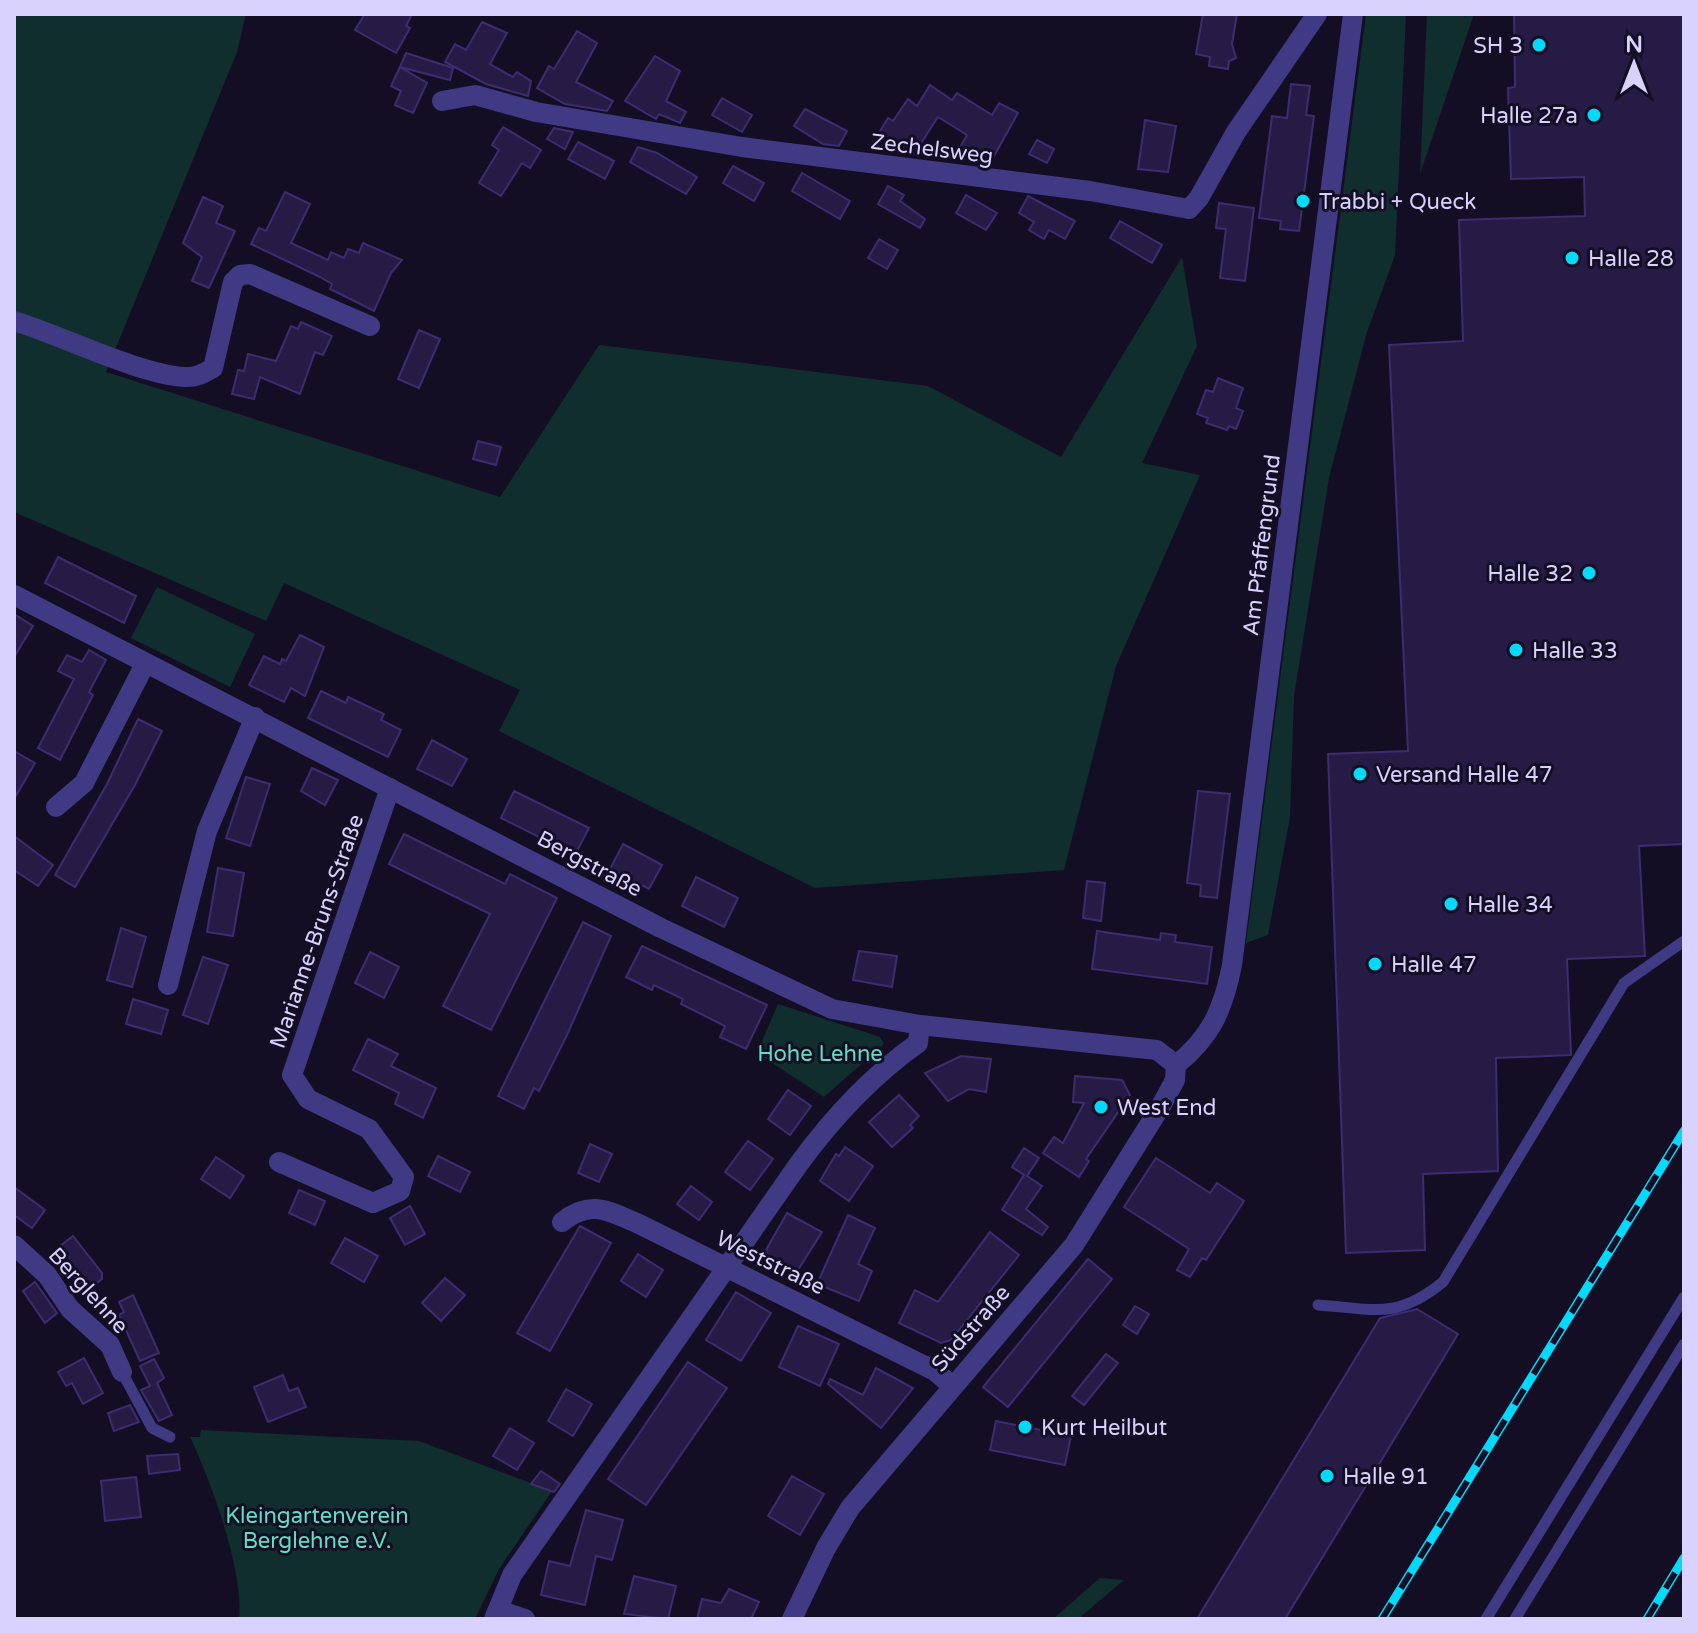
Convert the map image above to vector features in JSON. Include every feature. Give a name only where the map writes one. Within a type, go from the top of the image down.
[{"type":"street","name":"Zechelsweg","points":[[442,101],[475,95],[536,112],[712,142],[832,161],[1090,191],[1189,209],[1199,198],[1274,72],[1317,14]]},
{"type":"street","name":"Am Pfaffengrund","points":[[1176,1065],[1200,1046],[1215,1020],[1232,965],[1353,14]]},
{"type":"street","points":[[14,321],[137,365],[185,377],[201,375],[213,368],[233,282],[240,275],[250,274],[370,326]]},
{"type":"street","name":"Bergstraße","points":[[14,595],[798,995],[832,1009],[920,1025],[1157,1050],[1176,1065]]},
{"type":"street","points":[[56,807],[84,783],[145,664]]},
{"type":"street","points":[[168,985],[207,831],[255,717]]},
{"type":"street","name":"Marianne-Bruns-Straße","points":[[279,1162],[373,1203],[400,1191],[404,1177],[369,1129],[308,1099],[292,1075],[390,788]]},
{"type":"street","points":[[525,1619],[496,1614],[512,1575],[834,1117],[889,1063],[918,1043],[920,1025]]},
{"type":"street","name":"Südstraße","points":[[792,1619],[826,1548],[850,1508],[1074,1245],[1161,1106],[1175,1080],[1176,1065]]},
{"type":"street","name":"Weststraße","points":[[562,1222],[577,1210],[599,1208],[729,1268],[935,1371],[952,1386]]},
{"type":"street","name":"Berglehne","points":[[14,1245],[47,1275],[70,1309],[110,1345],[122,1372]]},
{"type":"lane","points":[[1318,1305],[1392,1310],[1416,1304],[1443,1282],[1624,983],[1684,941]]},
{"type":"lane","points":[[1486,1619],[1684,1297]]},
{"type":"lane","points":[[1515,1619],[1684,1344]]},
{"type":"lane","points":[[122,1372],[152,1428],[170,1437]]},
{"type":"green space","points":[[14,14],[246,14],[237,52],[106,372],[500,497],[599,345],[928,386],[1061,457],[1182,257],[1197,346],[1142,463],[1200,475],[1116,666],[1064,870],[815,888],[499,731],[520,690],[284,583],[266,621],[14,512]]},
{"type":"green space","points":[[1366,14],[1406,14],[1395,255],[1366,335],[1329,478],[1294,696],[1290,817],[1268,935],[1246,943]]},
{"type":"green space","points":[[1427,14],[1474,14],[1420,174]]},
{"type":"green space","points":[[157,587],[255,634],[230,687],[131,638]]},
{"type":"green space","name":"Hohe Lehne","points":[[778,1004],[880,1037],[884,1044],[824,1097],[757,1053]]},
{"type":"green space","name":"Kleingartenverein Berglehne e.V.","points":[[201,1430],[419,1441],[552,1491],[499,1569],[475,1619],[239,1619],[236,1576],[224,1526],[190,1437],[200,1437]]},
{"type":"green space","points":[[1100,1578],[1124,1580],[1078,1619],[1053,1619]]},
{"type":"building","points":[[365,14],[412,14],[406,26],[410,28],[396,53],[355,30]]},
{"type":"building","points":[[1203,14],[1237,14],[1232,44],[1236,58],[1229,61],[1228,69],[1209,66],[1210,57],[1196,54]]},
{"type":"building","points":[[1514,14],[1684,14],[1684,844],[1639,846],[1645,956],[1567,959],[1571,1055],[1496,1058],[1498,1171],[1423,1174],[1425,1250],[1346,1253],[1328,754],[1408,751],[1389,345],[1463,341],[1459,220],[1585,216],[1584,177],[1511,179],[1508,88],[1515,87]]},
{"type":"building","points":[[482,22],[507,33],[490,64],[513,77],[517,72],[531,81],[528,96],[486,84],[445,62],[455,44],[466,50]]},
{"type":"building","points":[[577,31],[597,43],[576,82],[613,101],[607,111],[565,104],[537,88],[549,66],[554,69]]},
{"type":"building","points":[[406,53],[453,68],[450,80],[400,67]]},
{"type":"building","points":[[655,56],[680,71],[666,101],[686,112],[680,123],[659,114],[656,119],[625,101]]},
{"type":"building","points":[[400,67],[427,83],[413,113],[395,105],[401,91],[391,86]]},
{"type":"building","points":[[1291,84],[1310,86],[1306,115],[1314,116],[1299,231],[1280,229],[1281,221],[1259,218],[1272,116],[1287,118]]},
{"type":"building","points":[[930,85],[952,100],[957,93],[992,115],[999,103],[1018,113],[989,165],[960,147],[967,135],[938,117],[914,154],[909,151],[907,154],[877,136],[888,118],[893,121],[908,99],[917,106]]},
{"type":"building","points":[[722,98],[752,115],[742,132],[712,115]]},
{"type":"building","points":[[805,109],[847,131],[839,146],[823,144],[794,126]]},
{"type":"building","points":[[1145,120],[1176,126],[1168,172],[1138,169]]},
{"type":"building","points":[[503,127],[541,150],[530,168],[522,163],[501,196],[479,183],[499,150],[492,145]]},
{"type":"building","points":[[554,128],[573,132],[565,149],[547,139]]},
{"type":"building","points":[[1037,140],[1054,149],[1047,163],[1029,154]]},
{"type":"building","points":[[578,142],[614,161],[605,179],[568,159]]},
{"type":"building","points":[[638,147],[657,153],[697,177],[686,194],[630,162]]},
{"type":"building","points":[[733,166],[764,183],[754,201],[723,183]]},
{"type":"building","points":[[802,173],[850,201],[840,219],[792,191]]},
{"type":"building","points":[[888,186],[904,195],[900,201],[925,219],[920,228],[878,204]]},
{"type":"building","points":[[285,192],[310,204],[291,243],[328,260],[331,252],[344,258],[348,249],[359,253],[363,243],[402,260],[391,273],[374,311],[330,289],[332,284],[320,277],[251,244],[259,228],[266,231]]},
{"type":"building","points":[[966,195],[997,213],[986,230],[956,213]]},
{"type":"building","points":[[1028,196],[1075,221],[1065,239],[1049,230],[1044,239],[1029,230],[1034,222],[1019,213]]},
{"type":"building","points":[[203,197],[223,206],[216,223],[235,231],[209,288],[192,281],[202,257],[183,243]]},
{"type":"building","points":[[1219,203],[1254,208],[1245,281],[1220,278],[1226,229],[1216,228]]},
{"type":"building","points":[[1120,221],[1162,245],[1152,263],[1110,238]]},
{"type":"building","points":[[879,239],[898,250],[887,269],[868,258]]},
{"type":"building","points":[[301,322],[332,336],[323,355],[315,352],[300,394],[260,377],[254,399],[232,394],[238,370],[244,371],[248,354],[276,361],[291,326],[298,329]]},
{"type":"building","points":[[419,330],[440,339],[419,388],[398,379]]},
{"type":"building","points":[[1218,378],[1243,388],[1236,408],[1243,411],[1236,429],[1229,426],[1227,430],[1206,423],[1208,418],[1197,414],[1206,390],[1213,392]]},
{"type":"building","points":[[478,441],[501,447],[496,465],[473,459]]},
{"type":"building","points":[[58,557],[136,596],[124,623],[45,583]]},
{"type":"building","points":[[14,614],[33,626],[14,657]]},
{"type":"building","points":[[300,635],[324,647],[305,696],[291,688],[284,702],[249,685],[264,656],[280,664],[282,659],[286,661]]},
{"type":"building","points":[[89,650],[106,660],[89,692],[93,695],[60,760],[38,748],[74,679],[58,671],[67,655],[82,662]]},
{"type":"building","points":[[321,691],[346,703],[348,697],[384,714],[381,720],[401,730],[388,757],[308,718]]},
{"type":"building","points":[[138,719],[162,731],[135,785],[75,887],[55,875],[107,784]]},
{"type":"building","points":[[432,740],[467,759],[452,786],[417,769]]},
{"type":"building","points":[[14,751],[35,763],[14,799]]},
{"type":"building","points":[[312,768],[338,780],[325,805],[301,791]]},
{"type":"building","points":[[246,777],[270,784],[250,846],[226,838]]},
{"type":"building","points":[[514,791],[589,828],[575,855],[501,818]]},
{"type":"building","points":[[1198,791],[1230,794],[1217,898],[1200,896],[1201,885],[1187,883]]},
{"type":"building","points":[[404,834],[505,884],[510,874],[557,898],[491,1030],[443,1006],[490,914],[389,864]]},
{"type":"building","points":[[14,836],[53,865],[38,886],[14,870]]},
{"type":"building","points":[[623,844],[662,865],[649,889],[610,869]]},
{"type":"building","points":[[218,868],[244,873],[233,936],[207,932]]},
{"type":"building","points":[[696,877],[738,898],[724,927],[682,906]]},
{"type":"building","points":[[1087,881],[1105,883],[1101,921],[1083,918]]},
{"type":"building","points":[[583,922],[611,936],[539,1091],[534,1088],[524,1109],[498,1096]]},
{"type":"building","points":[[121,928],[146,937],[132,987],[107,980]]},
{"type":"building","points":[[1097,931],[1160,940],[1161,933],[1176,935],[1175,942],[1212,947],[1207,984],[1092,969]]},
{"type":"building","points":[[642,946],[767,1005],[746,1049],[720,1037],[725,1026],[681,1004],[683,999],[654,985],[652,990],[626,977]]},
{"type":"building","points":[[859,951],[897,956],[892,987],[853,980]]},
{"type":"building","points":[[370,952],[399,967],[384,998],[355,983]]},
{"type":"building","points":[[203,957],[228,965],[208,1024],[183,1015]]},
{"type":"building","points":[[133,999],[168,1010],[161,1034],[126,1024]]},
{"type":"building","points":[[368,1039],[398,1054],[391,1066],[436,1088],[423,1118],[395,1104],[399,1093],[353,1070]]},
{"type":"building","points":[[961,1056],[991,1059],[986,1092],[969,1089],[948,1101],[925,1073]]},
{"type":"building","name":"West End","points":[[1075,1076],[1122,1080],[1130,1095],[1086,1159],[1089,1161],[1079,1177],[1043,1153],[1054,1137],[1063,1143],[1084,1103],[1073,1102]]},
{"type":"building","points":[[788,1090],[811,1106],[790,1135],[768,1119]]},
{"type":"building","points":[[899,1095],[919,1116],[910,1125],[913,1128],[892,1147],[869,1122]]},
{"type":"building","points":[[748,1141],[773,1159],[750,1190],[725,1172]]},
{"type":"building","points":[[590,1144],[612,1154],[599,1182],[578,1173]]},
{"type":"building","points":[[845,1147],[873,1166],[849,1201],[820,1181],[836,1154],[839,1156]]},
{"type":"building","points":[[1024,1148],[1039,1158],[1027,1176],[1042,1186],[1026,1209],[1048,1227],[1042,1235],[1002,1210],[1024,1175],[1012,1167]]},
{"type":"building","points":[[438,1156],[470,1172],[460,1192],[428,1176]]},
{"type":"building","points":[[216,1157],[244,1176],[230,1198],[201,1179]]},
{"type":"building","points":[[1156,1158],[1210,1193],[1217,1183],[1244,1201],[1206,1260],[1202,1258],[1190,1277],[1177,1270],[1189,1249],[1124,1207]]},
{"type":"building","points":[[691,1186],[712,1202],[699,1220],[677,1204]]},
{"type":"building","points":[[14,1187],[45,1210],[32,1228],[14,1215]]},
{"type":"building","points":[[299,1190],[325,1201],[315,1225],[289,1213]]},
{"type":"building","points":[[410,1206],[425,1234],[405,1245],[390,1218]]},
{"type":"building","points":[[787,1213],[822,1232],[796,1273],[768,1258],[766,1250]]},
{"type":"building","points":[[848,1215],[875,1228],[858,1264],[872,1271],[859,1301],[817,1284]]},
{"type":"building","points":[[580,1226],[611,1243],[550,1351],[517,1333]]},
{"type":"building","points":[[990,1232],[1019,1255],[951,1340],[941,1343],[899,1323],[915,1290],[938,1302]]},
{"type":"building","points":[[73,1236],[102,1273],[102,1279],[86,1291],[55,1250]]},
{"type":"building","points":[[345,1238],[378,1256],[364,1282],[331,1263]]},
{"type":"building","points":[[638,1254],[663,1270],[646,1297],[621,1281]]},
{"type":"building","points":[[1088,1259],[1112,1279],[1008,1407],[983,1387]]},
{"type":"building","points":[[445,1278],[465,1295],[441,1321],[422,1303]]},
{"type":"building","points":[[35,1282],[57,1313],[45,1323],[23,1291]]},
{"type":"building","points":[[736,1292],[771,1313],[741,1361],[706,1340]]},
{"type":"building","points":[[133,1295],[159,1353],[140,1361],[119,1315],[124,1312],[119,1302]]},
{"type":"building","points":[[1135,1306],[1149,1314],[1137,1334],[1123,1325]]},
{"type":"building","name":"Halle 91","points":[[1417,1309],[1458,1334],[1285,1619],[1197,1619],[1380,1318]]},
{"type":"building","points":[[798,1326],[839,1344],[820,1386],[779,1367]]},
{"type":"building","points":[[1106,1354],[1118,1363],[1084,1405],[1072,1396]]},
{"type":"building","points":[[84,1358],[103,1393],[83,1404],[72,1383],[66,1386],[58,1372]]},
{"type":"building","points":[[154,1359],[164,1378],[157,1383],[172,1415],[159,1421],[141,1390],[150,1386],[140,1366]]},
{"type":"building","points":[[688,1362],[727,1388],[646,1505],[608,1479]]},
{"type":"building","points":[[876,1368],[913,1388],[881,1428],[828,1384],[830,1379],[863,1395]]},
{"type":"building","points":[[283,1375],[289,1391],[298,1388],[306,1407],[268,1422],[254,1387]]},
{"type":"building","points":[[566,1389],[592,1404],[573,1436],[548,1421]]},
{"type":"building","points":[[130,1405],[139,1422],[114,1431],[108,1413]]},
{"type":"building","points":[[996,1421],[1071,1436],[1065,1465],[990,1450]]},
{"type":"building","points":[[510,1428],[534,1443],[517,1470],[493,1456]]},
{"type":"building","points":[[178,1454],[180,1470],[149,1474],[147,1456]]},
{"type":"building","points":[[541,1471],[560,1484],[554,1492],[531,1484]]},
{"type":"building","points":[[792,1476],[824,1494],[800,1535],[768,1516]]},
{"type":"building","points":[[136,1477],[141,1517],[105,1521],[101,1481]]},
{"type":"building","points":[[586,1510],[623,1520],[612,1560],[596,1556],[585,1605],[541,1595],[549,1561],[570,1566]]},
{"type":"building","points":[[634,1576],[676,1586],[668,1619],[624,1614]]},
{"type":"building","points":[[729,1589],[759,1602],[751,1619],[697,1619],[702,1599],[721,1603]]},
{"type":"railway","points":[[1382,1619],[1684,1131]]},
{"type":"railway","points":[[1647,1619],[1684,1558]]},
{"type":"place","name":"SH 3","points":[[1539,45]]},
{"type":"place","name":"Halle 27a","points":[[1594,115]]},
{"type":"place","name":"Trabbi + Queck","points":[[1303,201]]},
{"type":"place","name":"Halle 28","points":[[1572,258]]},
{"type":"place","name":"Halle 32","points":[[1589,573]]},
{"type":"place","name":"Halle 33","points":[[1516,650]]},
{"type":"place","name":"Versand Halle 47","points":[[1360,774]]},
{"type":"place","name":"Halle 34","points":[[1451,904]]},
{"type":"place","name":"Halle 47","points":[[1375,964]]},
{"type":"place","name":"West End","points":[[1101,1107]]},
{"type":"place","name":"Kurt Heilbut","points":[[1025,1427]]},
{"type":"place","name":"Halle 91","points":[[1327,1476]]}]
